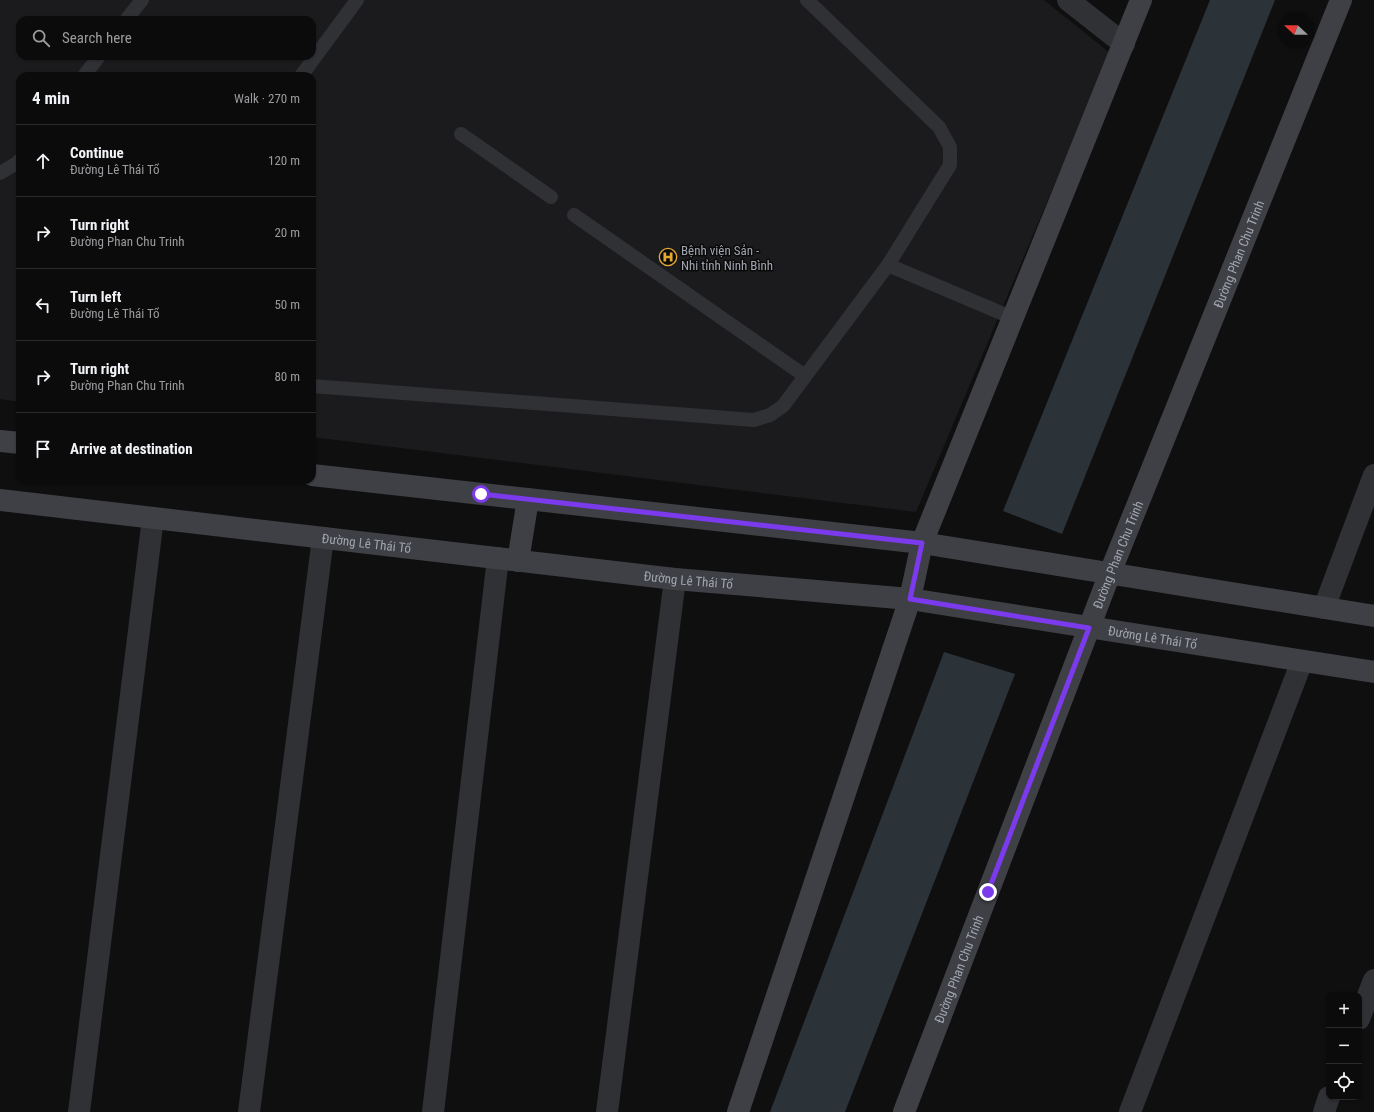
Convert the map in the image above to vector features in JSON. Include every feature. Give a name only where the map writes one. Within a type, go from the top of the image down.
[{"type":"street","points":[[1068,0],[1124,44]]},
{"type":"street","points":[[738,1112],[910,599],[922,543],[1141,0]]},
{"type":"street","name":"Đường Phan Chu Trinh","points":[[904,1112],[1110,573],[1341,0]]},
{"type":"street","points":[[0,441],[16,443]]},
{"type":"street","points":[[1324,608],[1374,475]]},
{"type":"street","points":[[316,476],[922,543],[1374,616]]},
{"type":"street","points":[[433,1112],[508,560],[528,499]]},
{"type":"street","name":"Đường Lê Thái Tổ","points":[[0,500],[675,579],[910,599],[1374,672]]},
{"type":"street","points":[[79,1112],[153,518]]},
{"type":"street","points":[[249,1112],[323,538]]},
{"type":"street","points":[[607,1112],[675,579]]},
{"type":"street","points":[[1130,1112],[1302,661]]},
{"type":"street","points":[[1362,1011],[1374,980]]},
{"type":"street","points":[[1324,1112],[1328,1100]]},
{"type":"lane","points":[[129,16],[142,0]]},
{"type":"lane","points":[[316,56],[357,0]]},
{"type":"lane","points":[[316,386],[754,420],[770,415],[783,406],[888,265],[950,165],[950,147],[939,127],[807,0]]},
{"type":"lane","points":[[87,72],[96,60]]},
{"type":"lane","points":[[304,72],[313,60]]},
{"type":"lane","points":[[461,134],[551,197]]},
{"type":"lane","points":[[0,173],[16,164]]},
{"type":"lane","points":[[574,214],[805,376]]},
{"type":"lane","points":[[888,265],[1013,318]]},
{"type":"shaded area","name":"Bệnh viện Sản - Nhi tỉnh Ninh Bình","points":[[0,0],[1044,0],[1110,53],[916,512],[316,437],[316,72],[16,72],[16,401],[0,399]]},
{"type":"shaded area","points":[[1210,0],[1275,0],[1062,534],[1003,511]]},
{"type":"shaded area","points":[[944,652],[1015,674],[845,1112],[770,1112]]},
{"type":"place","name":"Bệnh viện Sản - Nhi tỉnh Ninh Bình","points":[[668,257]]},
{"type":"route","points":[[481,494],[922,543],[910,599],[1089,628],[988,892]]}]
